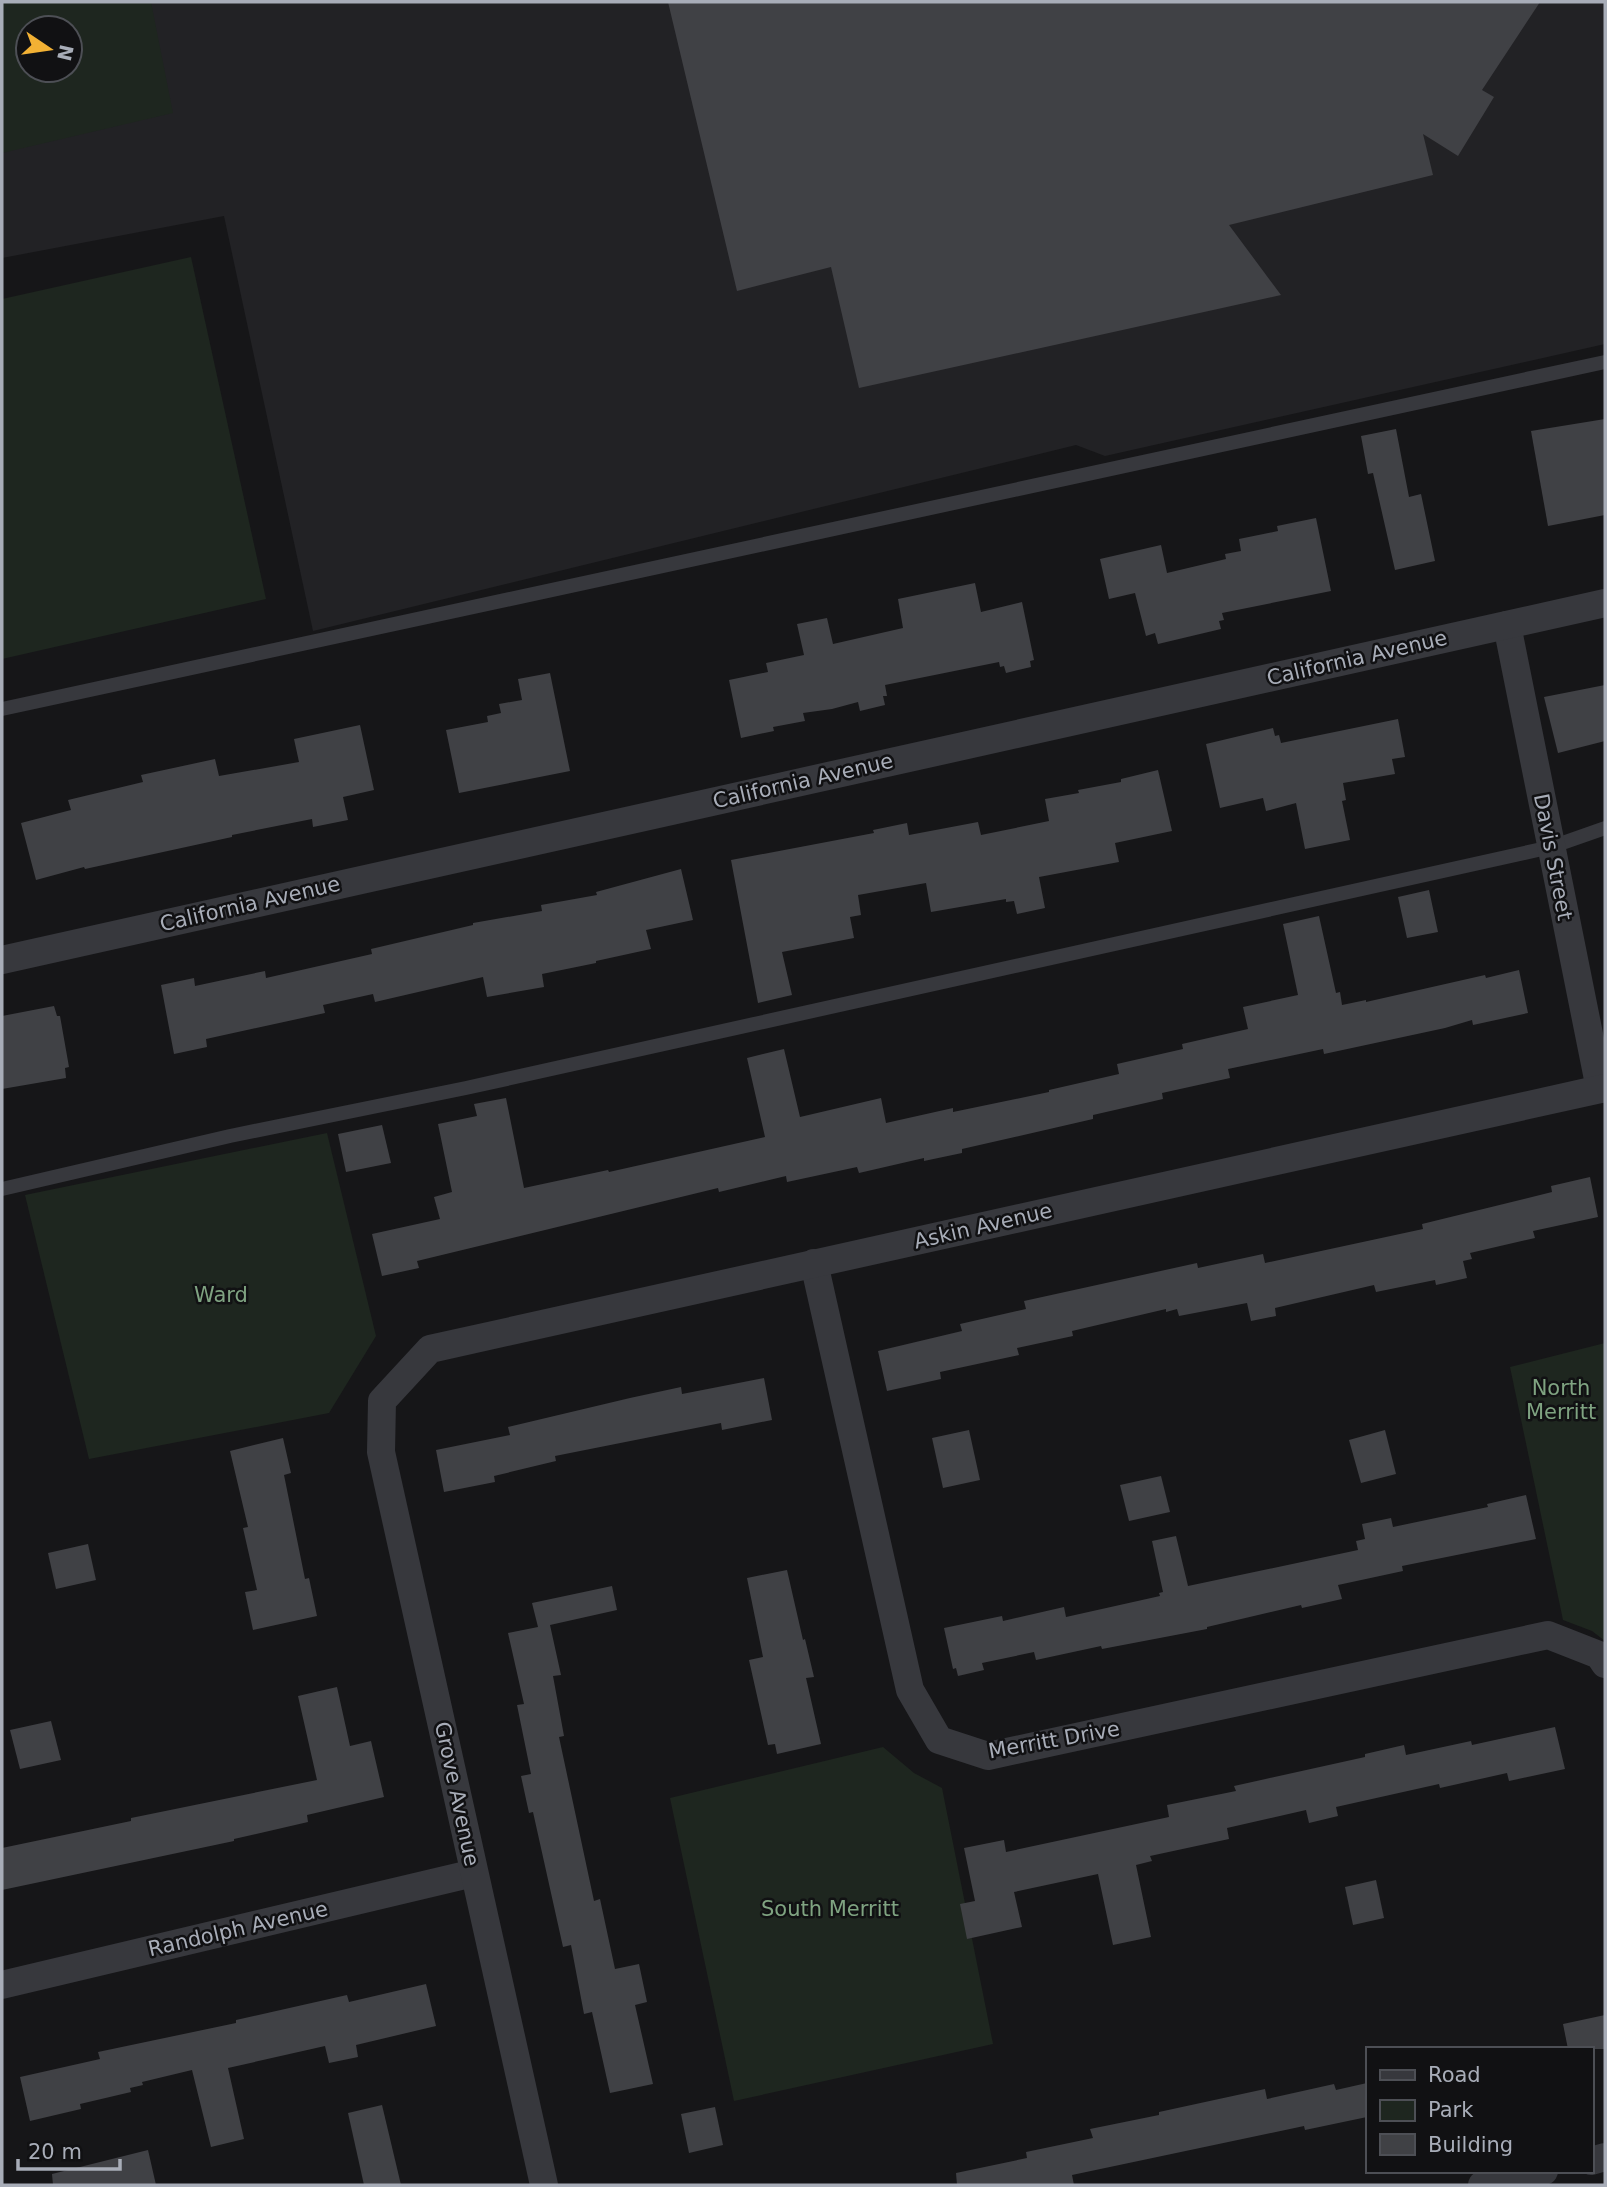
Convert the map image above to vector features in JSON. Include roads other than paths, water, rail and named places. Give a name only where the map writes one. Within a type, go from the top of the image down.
[{"type":"street","name":"California Avenue","points":[[2,960],[1605,603]]},
{"type":"street","name":"Davis Street","points":[[1507,625],[1603,1088]]},
{"type":"street","name":"Askin Avenue","points":[[382,1401],[430,1349],[1603,1088]]},
{"type":"street","name":"Merritt Drive","points":[[814,1263],[910,1690],[939,1740],[988,1756],[1548,1635],[1599,1654],[1605,1664]]},
{"type":"street","name":"Grove Avenue","points":[[382,1401],[381,1452],[544,2185]]},
{"type":"street","name":"Randolph Avenue","points":[[2,1985],[474,1873]]},
{"type":"street","points":[[1482,2185],[1535,2173]]},
{"type":"lane","points":[[2,709],[1605,362]]},
{"type":"lane","points":[[2,1189],[230,1136],[480,1085],[1552,847],[1605,828]]},
{"type":"park label","name":"Ward","points":[[221,1295]]},
{"type":"park label","name":"North Merritt","points":[[1561,1400]]},
{"type":"park label","name":"South Merritt","points":[[830,1909]]}]
